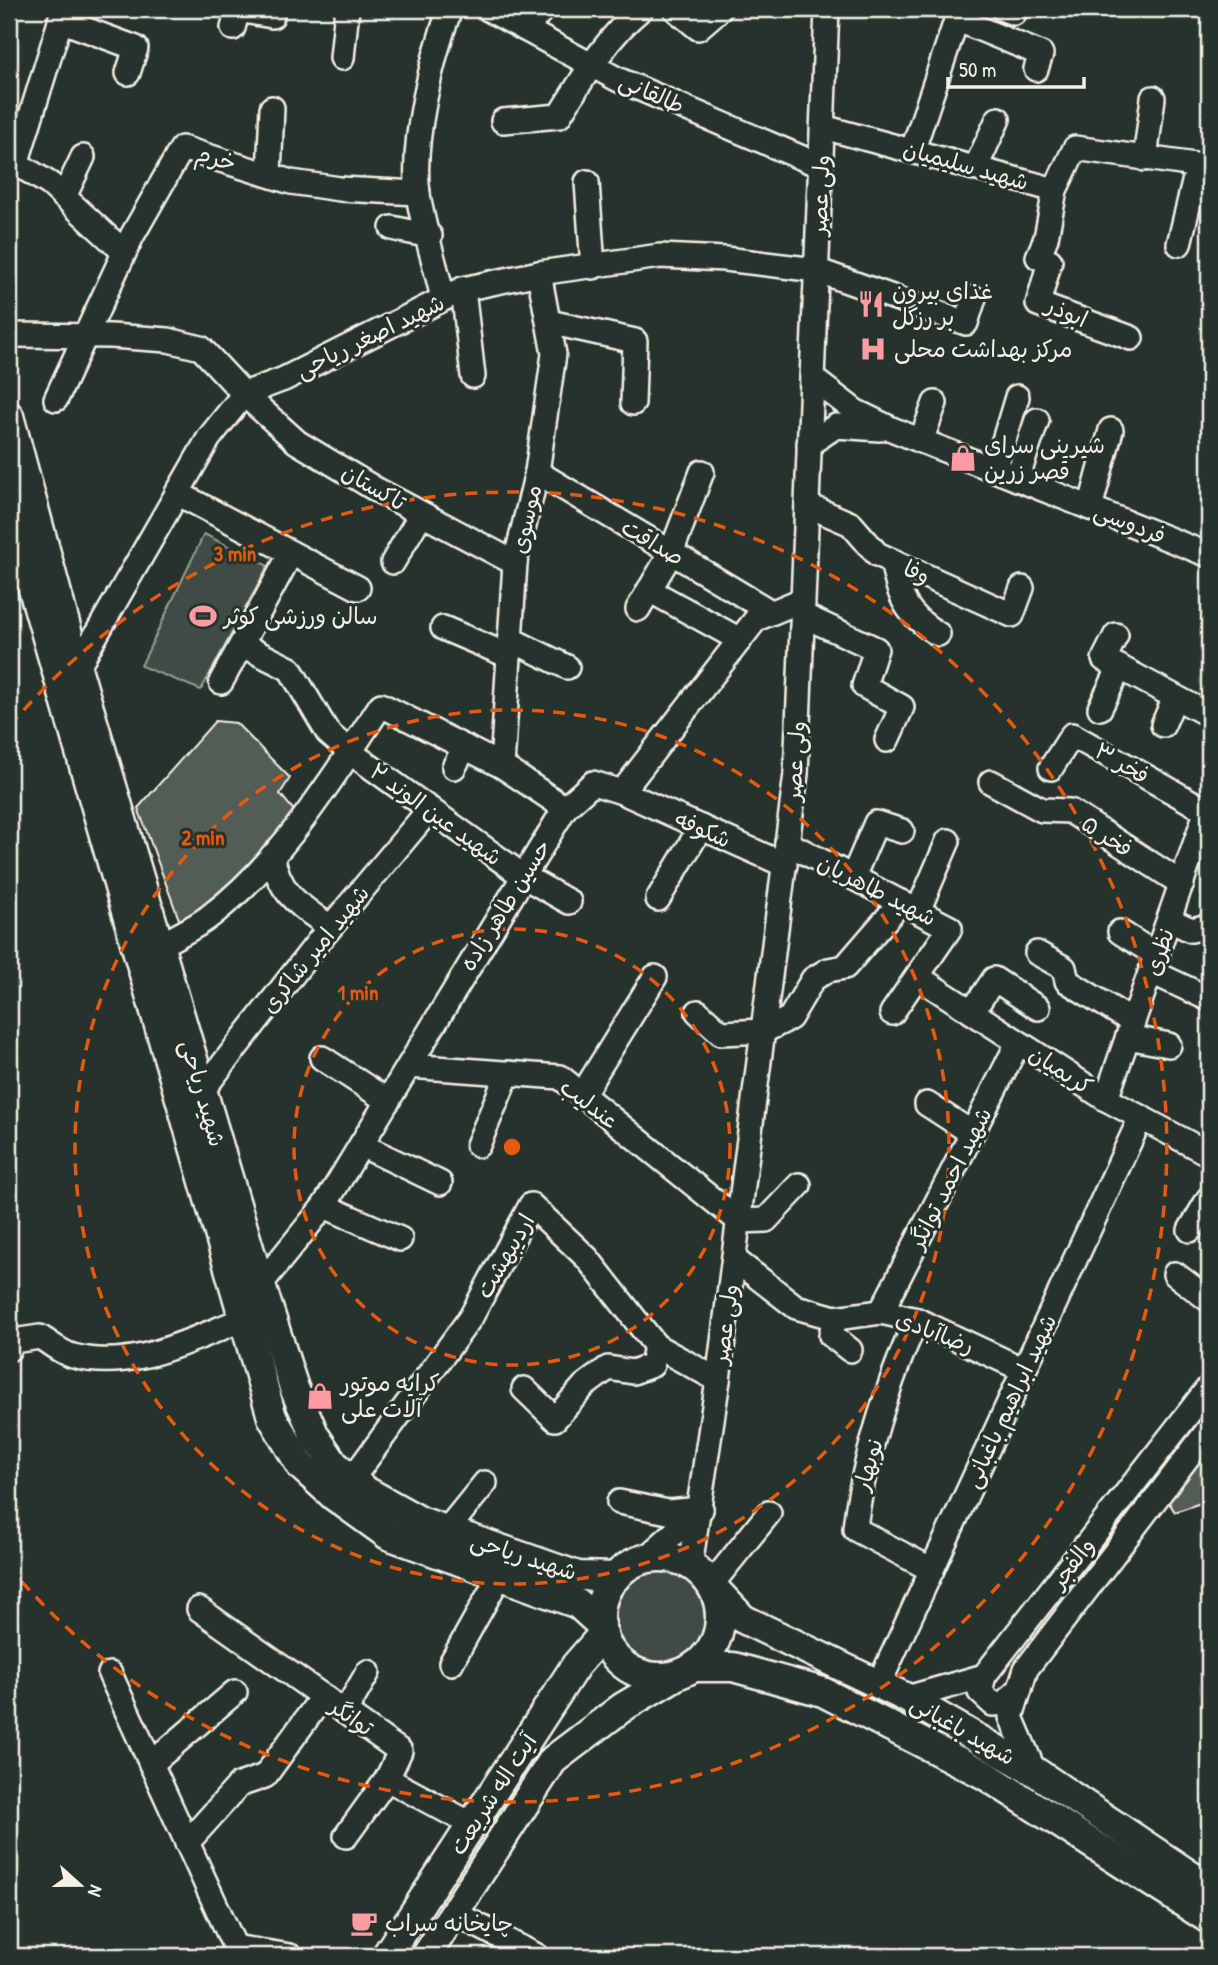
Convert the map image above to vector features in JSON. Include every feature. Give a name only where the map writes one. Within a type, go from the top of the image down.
[{"type":"main road","name":"شهید ریاحی","points":[[9,416],[78,668],[202,1091],[293,1388],[315,1436],[334,1464],[364,1490],[420,1521],[578,1576],[616,1577]]},
{"type":"main road","name":"شهید ریاحی","points":[[9,506],[272,1417],[301,1466],[334,1496],[388,1535],[578,1604],[602,1629]]},
{"type":"main road","points":[[664,1557],[690,1566],[711,1585],[718,1602],[720,1621],[716,1639],[707,1655],[685,1671],[659,1677],[640,1674],[624,1665],[611,1651],[602,1629],[606,1592],[616,1577],[629,1566],[645,1559],[664,1557]]},
{"type":"main road","name":"شهید باغبانی","points":[[711,1585],[743,1619],[907,1698],[1034,1771],[1209,1888]]},
{"type":"main road","name":"آیت اله شریعت","points":[[386,1956],[602,1629]]},
{"type":"main road","name":"شهید باغبانی","points":[[685,1671],[733,1667],[824,1692],[985,1775],[1209,1919]]},
{"type":"main road","name":"آیت اله شریعت","points":[[426,1956],[554,1760],[622,1707],[685,1671]]},
{"type":"street","points":[[233,28],[238,9],[272,16],[272,9]]},
{"type":"street","points":[[342,58],[346,9]]},
{"type":"street","points":[[450,9],[439,38],[424,108],[418,193],[430,236],[453,294],[473,376]]},
{"type":"street","name":"طالقانی","points":[[488,9],[617,79],[821,166]]},
{"type":"street","points":[[525,29],[543,9]]},
{"type":"street","points":[[503,121],[559,116],[592,64],[624,23],[641,9]]},
{"type":"street","points":[[675,9],[698,28],[720,9]]},
{"type":"street","name":"ولی عصر","points":[[690,1566],[701,1509],[796,774],[827,9]]},
{"type":"street","points":[[124,252],[64,197],[13,160],[62,14],[123,33],[136,48],[128,73]]},
{"type":"street","points":[[913,149],[958,14],[1041,54],[1036,69]]},
{"type":"street","points":[[1145,159],[1153,98]]},
{"type":"street","points":[[269,174],[272,108]]},
{"type":"street","points":[[976,167],[998,119]]},
{"type":"street","name":"شهید سلیمیان","points":[[823,127],[913,149],[1055,190],[1075,148],[1204,166]]},
{"type":"street","name":"خرم","points":[[56,399],[124,252],[182,148],[291,182],[340,189],[418,193]]},
{"type":"street","points":[[64,197],[83,157]]},
{"type":"street","points":[[1179,244],[1204,166]]},
{"type":"street","points":[[587,182],[593,267]]},
{"type":"street","name":"ابوذر","points":[[1055,190],[1046,238],[1038,257],[1050,261],[1038,304],[1131,338]]},
{"type":"street","points":[[391,228],[430,236]]},
{"type":"street","name":"شهید اصغر ریاحی","points":[[244,394],[284,379],[453,294],[539,273],[660,257],[725,259],[816,271],[966,323],[974,298]]},
{"type":"street","name":"موسوی","points":[[502,766],[516,563],[537,472],[554,354],[539,273]]},
{"type":"street","points":[[549,322],[635,341],[633,403]]},
{"type":"street","name":"تاکستان","points":[[9,335],[168,340],[201,348],[244,394],[297,442],[421,514],[516,563]]},
{"type":"street","name":"فردوسی","points":[[812,378],[855,411],[894,430],[1090,508],[1207,547]]},
{"type":"street","points":[[78,668],[209,438],[244,394]]},
{"type":"street","points":[[995,470],[1017,397]]},
{"type":"street","points":[[921,441],[935,403]]},
{"type":"street","points":[[1017,479],[1037,420]]},
{"type":"street","name":"فردوسی","points":[[809,443],[836,426],[894,430]]},
{"type":"street","points":[[1090,508],[1111,430]]},
{"type":"street","name":"صداقت","points":[[537,472],[769,611]]},
{"type":"street","points":[[702,472],[671,553],[643,600],[740,640]]},
{"type":"street","points":[[177,493],[358,588]]},
{"type":"street","name":"وفا","points":[[807,505],[851,524],[877,554],[1012,615],[1022,588]]},
{"type":"street","points":[[393,562],[421,514]]},
{"type":"street","points":[[221,682],[291,552]]},
{"type":"street","points":[[892,561],[898,590],[907,610],[939,634]]},
{"type":"street","points":[[622,792],[756,619],[769,611],[802,608],[876,649],[864,687],[902,707],[887,740]]},
{"type":"street","points":[[443,628],[567,667]]},
{"type":"street","points":[[1116,635],[1104,659],[1209,716]]},
{"type":"street","name":"شهید عین الوند ۲","points":[[242,645],[290,669],[328,733],[523,876],[569,902]]},
{"type":"street","points":[[1100,708],[1120,667]]},
{"type":"street","points":[[1163,725],[1175,697]]},
{"type":"street","points":[[159,946],[209,917],[258,873],[351,751],[381,705],[460,757],[502,766],[565,808]]},
{"type":"street","name":"فخر ۳","points":[[1051,768],[1072,735],[1208,808]]},
{"type":"street","name":"فخر ۵","points":[[990,782],[1042,810],[1070,811],[1182,884]]},
{"type":"street","name":"حسین طاهر زاده","points":[[260,1284],[324,1206],[565,808],[593,783],[622,792]]},
{"type":"street","name":"شکوفه","points":[[622,792],[701,827],[786,854]]},
{"type":"street","name":"نظری","points":[[1106,1099],[1208,808]]},
{"type":"street","name":"شهید امیر شاکری","points":[[202,1091],[330,927],[430,809]]},
{"type":"street","points":[[853,877],[876,823],[902,831]]},
{"type":"street","points":[[658,899],[701,827]]},
{"type":"street","points":[[698,1012],[721,1033],[764,1031],[790,1018],[813,979],[828,970],[845,967],[909,906],[948,841]]},
{"type":"street","name":"شهید طاهریان","points":[[786,854],[853,877],[950,928],[892,1013]]},
{"type":"street","points":[[272,856],[277,882],[297,904],[330,927]]},
{"type":"street","points":[[1170,920],[1191,930],[1209,926]]},
{"type":"street","points":[[1120,932],[1155,964],[1209,999]]},
{"type":"street","points":[[1037,953],[1064,968],[1067,981],[1130,1030],[1169,1045]]},
{"type":"street","points":[[582,1095],[655,977]]},
{"type":"street","name":"کریمیان","points":[[918,977],[1106,1099],[1209,1154]]},
{"type":"street","points":[[972,1012],[994,979],[1038,1008]]},
{"type":"street","name":"شهید احمد توانگر","points":[[881,1312],[1018,1043]]},
{"type":"street","points":[[322,1058],[388,1101]]},
{"type":"street","name":"عندلیب","points":[[409,1066],[560,1077],[739,1222]]},
{"type":"street","points":[[478,1145],[508,1073]]},
{"type":"street","points":[[927,1104],[972,1133]]},
{"type":"street","name":"شهید ابراهیم باغبانی","points":[[879,1684],[1141,1117]]},
{"type":"street","points":[[361,1145],[440,1183]]},
{"type":"street","points":[[739,1222],[766,1220],[799,1185]]},
{"type":"street","points":[[1190,1230],[1209,1198]]},
{"type":"street","name":"اردیبهشت","points":[[352,1479],[471,1317],[531,1205],[587,1258],[656,1346],[718,1380]]},
{"type":"street","points":[[324,1206],[400,1238]]},
{"type":"street","name":"رضاآبادی","points":[[734,1259],[796,1307],[835,1318],[881,1312],[917,1320],[1024,1370]]},
{"type":"street","points":[[1175,1275],[1209,1300]]},
{"type":"street","points":[[835,1318],[831,1335],[850,1350]]},
{"type":"street","points":[[9,1349],[13,1341],[40,1337],[70,1355],[118,1363],[160,1351],[244,1319]]},
{"type":"street","name":"نوبهار","points":[[917,1320],[906,1343],[859,1492],[855,1529],[932,1570]]},
{"type":"street","points":[[524,1389],[555,1419],[584,1386],[607,1368],[633,1372],[652,1365],[656,1346]]},
{"type":"street","name":"والفجر","points":[[984,1676],[1209,1387]]},
{"type":"street","name":"والفجر","points":[[1034,1771],[1011,1717],[1026,1669],[1209,1429]]},
{"type":"street","points":[[446,1531],[485,1483]]},
{"type":"street","points":[[619,1502],[668,1512],[701,1509]]},
{"type":"street","points":[[645,1559],[701,1509]]},
{"type":"street","points":[[711,1585],[769,1513]]},
{"type":"street","points":[[451,1663],[500,1575]]},
{"type":"street","name":"توانگر","points":[[200,1609],[400,1751],[387,1779]]},
{"type":"street","points":[[345,1712],[368,1672]]},
{"type":"street","points":[[110,1674],[237,1952],[290,1956]]},
{"type":"street","points":[[907,1698],[984,1676],[980,1692],[993,1704],[1004,1703],[1020,1689]]},
{"type":"street","points":[[151,1764],[235,1692]]},
{"type":"street","points":[[187,1843],[239,1785],[265,1776],[323,1696]]},
{"type":"street","points":[[346,1836],[387,1779],[472,1825]]},
{"type":"street","points":[[454,1913],[537,1956]]},
{"type":"shaded area","name":"سالن ورزشی کوثر","points":[[204,534],[268,566],[201,690],[141,666]]},
{"type":"shaded area","points":[[661,1569],[680,1573],[695,1584],[706,1599],[710,1618],[706,1637],[695,1652],[680,1663],[661,1667],[642,1663],[627,1652],[616,1637],[612,1618],[616,1599],[627,1584],[642,1573]]},
{"type":"building","points":[[215,721],[236,723],[290,778],[280,794],[296,813],[248,875],[180,922],[138,808]]},
{"type":"building","points":[[1200,1455],[1209,1467],[1209,1500],[1175,1512],[1166,1498]]},
{"type":"place","name":"غذای بیرون بر رزگل","points":[[871,304]]},
{"type":"place","name":"مرکز بهداشت محلی","points":[[873,349]]},
{"type":"place","name":"شیرینی سرای قصر زرین","points":[[963,458]]},
{"type":"place","name":"سالن ورزشی کوثر","points":[[203,616]]},
{"type":"place","name":"کرایه موتور آلات علی","points":[[320,1396]]},
{"type":"place","name":"چایخانه سراب","points":[[364,1923]]}]
